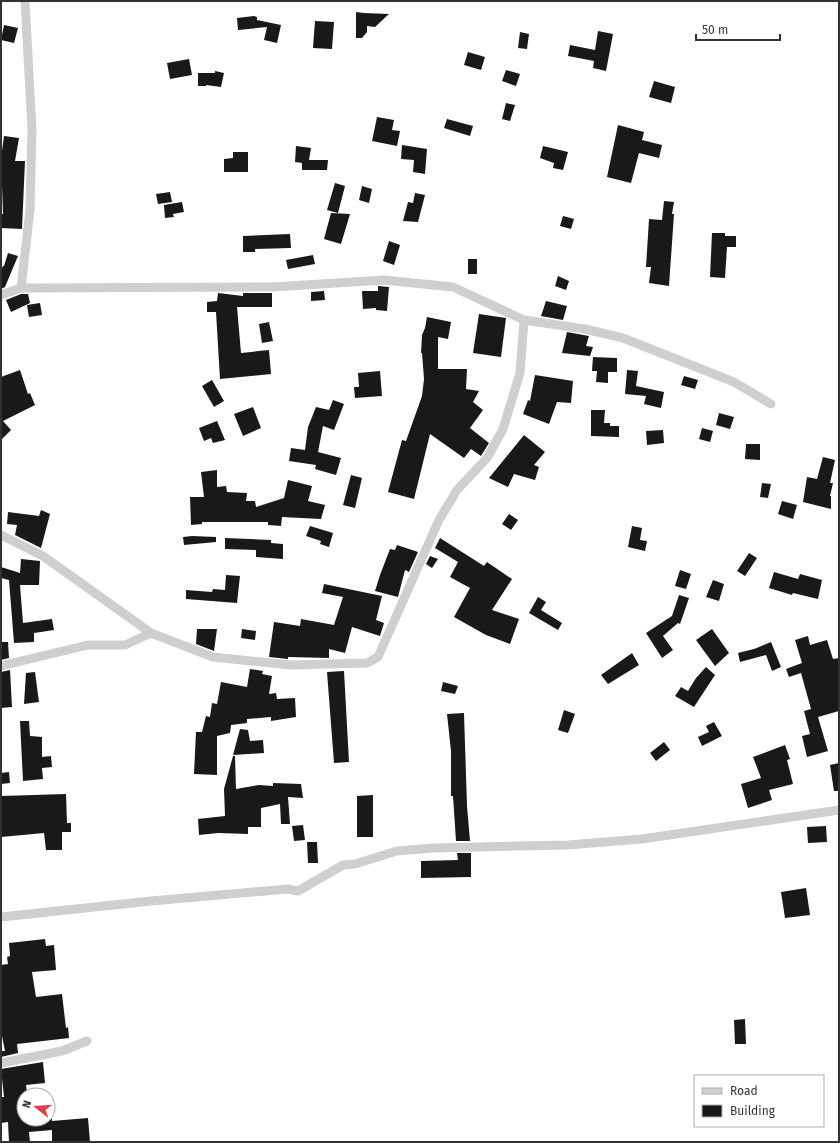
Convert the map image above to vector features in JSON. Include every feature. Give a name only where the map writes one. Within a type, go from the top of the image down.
[{"type":"street","points":[[21,288],[30,210],[32,129],[25,1]]},
{"type":"street","points":[[1,295],[21,288],[272,287],[384,280],[453,287],[524,320],[585,328],[623,338],[734,382],[771,404]]},
{"type":"street","points":[[1,535],[43,556],[151,633],[213,658],[290,665],[366,663],[378,657],[439,520],[457,490],[487,458],[503,429],[520,373],[524,320]]},
{"type":"street","points":[[1,666],[88,645],[125,645],[151,633]]},
{"type":"street","points":[[1,917],[158,901],[288,890],[298,892],[343,865],[355,864],[397,851],[433,848],[568,845],[642,839],[839,810]]},
{"type":"street","points":[[1,1063],[62,1052],[87,1041]]},
{"type":"building","points":[[356,12],[389,14],[375,27],[367,26],[367,32],[362,38],[356,38]]},
{"type":"building","points":[[257,17],[257,20],[281,25],[277,43],[264,40],[267,27],[238,30],[237,18]]},
{"type":"building","points":[[315,21],[334,22],[332,49],[313,48]]},
{"type":"building","points":[[4,25],[18,28],[14,43],[1,40]]},
{"type":"building","points":[[598,31],[613,34],[606,71],[593,68],[594,61],[568,56],[570,45],[595,50]]},
{"type":"building","points":[[520,32],[529,34],[527,49],[518,48]]},
{"type":"building","points":[[468,52],[485,57],[481,70],[464,65]]},
{"type":"building","points":[[189,59],[192,75],[170,79],[167,63]]},
{"type":"building","points":[[506,70],[520,74],[516,86],[502,81]]},
{"type":"building","points":[[215,71],[224,73],[221,87],[206,85],[198,86],[198,73],[215,73]]},
{"type":"building","points":[[654,81],[675,87],[671,103],[649,97]]},
{"type":"building","points":[[506,103],[515,105],[510,121],[502,119]]},
{"type":"building","points":[[377,117],[394,120],[392,130],[400,131],[397,146],[372,141]]},
{"type":"building","points":[[447,119],[473,126],[470,136],[444,128]]},
{"type":"building","points":[[618,125],[644,132],[642,140],[662,145],[659,158],[639,153],[631,183],[607,177]]},
{"type":"building","points":[[4,136],[19,138],[15,161],[25,161],[22,229],[1,228],[1,214],[3,214],[1,158]]},
{"type":"building","points":[[402,145],[427,149],[425,174],[413,172],[414,160],[401,159]]},
{"type":"building","points":[[296,146],[311,148],[309,160],[328,160],[327,170],[302,170],[302,163],[295,162]]},
{"type":"building","points":[[543,146],[568,152],[563,170],[553,168],[554,163],[540,158]]},
{"type":"building","points":[[233,152],[248,152],[248,172],[224,172],[224,159],[233,158]]},
{"type":"building","points":[[335,183],[345,186],[338,213],[327,210]]},
{"type":"building","points":[[362,186],[372,189],[369,203],[359,200]]},
{"type":"building","points":[[170,192],[172,202],[158,204],[156,194]]},
{"type":"building","points":[[415,193],[425,195],[418,222],[403,221],[408,202],[413,203]]},
{"type":"building","points":[[664,201],[674,202],[672,214],[674,214],[669,286],[649,283],[651,267],[646,267],[649,219],[662,220]]},
{"type":"building","points":[[182,202],[184,212],[173,214],[174,217],[165,218],[164,205]]},
{"type":"building","points":[[331,213],[350,214],[341,244],[324,239]]},
{"type":"building","points":[[563,216],[574,219],[571,229],[560,226]]},
{"type":"building","points":[[712,233],[725,233],[725,236],[736,236],[736,247],[727,247],[725,278],[710,277]]},
{"type":"building","points":[[290,234],[291,248],[255,249],[255,252],[243,252],[243,236]]},
{"type":"building","points":[[389,241],[400,245],[394,265],[383,261]]},
{"type":"building","points":[[8,253],[18,256],[5,287],[1,289],[1,270],[4,266]]},
{"type":"building","points":[[313,255],[315,264],[288,269],[286,260]]},
{"type":"building","points":[[468,259],[477,259],[477,274],[468,274]]},
{"type":"building","points":[[558,276],[569,281],[566,290],[555,286]]},
{"type":"building","points":[[378,286],[389,287],[387,311],[376,310],[376,308],[363,309],[362,291],[378,291]]},
{"type":"building","points":[[324,291],[325,300],[311,301],[311,292]]},
{"type":"building","points":[[218,293],[243,296],[243,293],[272,293],[272,307],[237,307],[241,353],[269,350],[271,374],[220,379],[216,312],[207,312],[207,302],[217,301]]},
{"type":"building","points":[[21,294],[28,294],[30,303],[11,312],[6,300]]},
{"type":"building","points":[[546,301],[567,306],[563,320],[541,316]]},
{"type":"building","points":[[40,303],[42,315],[29,317],[27,305]]},
{"type":"building","points":[[479,314],[506,318],[501,357],[473,353]]},
{"type":"building","points":[[427,317],[451,322],[448,339],[438,337],[438,369],[467,369],[466,389],[479,391],[473,402],[483,410],[470,428],[489,443],[481,456],[471,449],[464,458],[430,434],[414,499],[388,492],[402,440],[406,441],[422,396],[424,379],[421,353],[422,335]]},
{"type":"building","points":[[269,322],[273,341],[262,343],[259,324]]},
{"type":"building","points":[[567,332],[589,336],[586,346],[593,347],[590,356],[562,353]]},
{"type":"building","points":[[593,357],[617,358],[617,372],[608,372],[608,383],[596,382],[597,371],[592,371]]},
{"type":"building","points":[[20,370],[28,394],[30,393],[35,405],[3,421],[11,430],[1,440],[1,377]]},
{"type":"building","points":[[627,370],[638,371],[636,386],[664,392],[661,408],[644,404],[646,396],[625,394]]},
{"type":"building","points":[[380,371],[382,396],[355,398],[354,387],[359,387],[358,373]]},
{"type":"building","points":[[535,375],[573,381],[571,403],[557,402],[549,424],[523,414],[528,400],[530,401]]},
{"type":"building","points":[[684,376],[698,380],[695,389],[681,385]]},
{"type":"building","points":[[212,380],[224,401],[214,407],[202,386]]},
{"type":"building","points":[[333,400],[344,404],[334,430],[323,426],[318,452],[341,458],[336,475],[315,469],[316,465],[289,461],[291,448],[305,450],[308,427],[316,407],[329,410]]},
{"type":"building","points":[[253,407],[261,428],[243,436],[234,414]]},
{"type":"building","points":[[591,410],[605,410],[604,423],[610,423],[610,426],[619,426],[619,437],[591,436]]},
{"type":"building","points":[[719,413],[734,417],[730,429],[716,425]]},
{"type":"building","points":[[217,421],[225,440],[213,443],[211,438],[204,441],[199,428]]},
{"type":"building","points":[[702,428],[713,431],[710,442],[699,439]]},
{"type":"building","points":[[663,430],[664,443],[647,445],[646,431]]},
{"type":"building","points":[[524,435],[545,452],[534,465],[539,467],[535,480],[514,474],[508,487],[489,478]]},
{"type":"building","points":[[746,444],[760,444],[760,460],[745,459]]},
{"type":"building","points":[[823,457],[835,460],[830,483],[833,483],[830,496],[831,509],[803,502],[807,477],[817,479]]},
{"type":"building","points":[[217,470],[217,487],[226,486],[227,492],[247,493],[246,501],[255,501],[256,507],[284,498],[288,480],[312,486],[308,501],[325,505],[321,519],[282,517],[281,526],[268,525],[268,522],[202,522],[202,524],[191,525],[190,497],[204,497],[201,472]]},
{"type":"building","points":[[351,475],[362,478],[355,508],[343,505]]},
{"type":"building","points":[[762,483],[771,484],[768,498],[760,497]]},
{"type":"building","points":[[782,501],[797,505],[793,519],[778,514]]},
{"type":"building","points":[[41,510],[50,514],[41,548],[15,535],[17,525],[7,524],[8,512],[39,516]]},
{"type":"building","points":[[509,514],[518,520],[511,530],[502,524]]},
{"type":"building","points":[[310,526],[333,533],[329,547],[320,544],[321,541],[306,536]]},
{"type":"building","points":[[632,526],[642,528],[640,540],[647,541],[645,551],[628,547]]},
{"type":"building","points":[[183,537],[216,537],[216,542],[184,545]]},
{"type":"building","points":[[225,538],[271,540],[271,543],[283,544],[283,559],[256,557],[256,550],[225,549]]},
{"type":"building","points":[[440,538],[484,566],[487,562],[512,579],[492,610],[519,619],[510,644],[486,635],[454,617],[470,588],[450,577],[458,562],[435,548]]},
{"type":"building","points":[[397,545],[418,552],[409,572],[405,570],[398,597],[375,591],[390,549],[395,550]]},
{"type":"building","points":[[749,553],[757,558],[745,576],[737,571]]},
{"type":"building","points":[[430,556],[438,559],[432,568],[426,564]]},
{"type":"building","points":[[21,559],[40,561],[39,585],[20,585],[23,623],[52,619],[54,630],[34,633],[34,642],[14,643],[9,580],[1,578],[1,567],[20,573]]},
{"type":"building","points":[[680,570],[691,574],[686,589],[675,586]]},
{"type":"building","points":[[774,572],[798,579],[800,574],[822,580],[818,599],[793,593],[792,595],[769,588]]},
{"type":"building","points":[[226,575],[240,576],[237,603],[186,599],[186,590],[212,592],[213,589],[225,590]]},
{"type":"building","points":[[713,580],[724,584],[719,601],[706,597]]},
{"type":"building","points":[[324,584],[382,596],[376,620],[384,623],[380,636],[352,627],[345,653],[329,649],[329,658],[288,657],[288,659],[269,657],[274,622],[300,626],[301,619],[334,625],[343,597],[322,593]]},
{"type":"building","points":[[679,595],[689,598],[680,624],[678,623],[663,636],[673,650],[662,658],[646,633],[672,616]]},
{"type":"building","points":[[538,597],[546,602],[541,610],[562,623],[558,630],[529,613]]},
{"type":"building","points":[[197,629],[217,629],[214,651],[196,644]]},
{"type":"building","points":[[242,629],[256,631],[255,640],[241,638]]},
{"type":"building","points":[[712,629],[729,653],[715,666],[696,640]]},
{"type":"building","points":[[808,636],[810,645],[827,640],[833,659],[839,658],[839,711],[818,717],[828,751],[807,757],[802,736],[810,734],[804,711],[811,709],[801,673],[789,677],[786,669],[802,663],[795,640]]},
{"type":"building","points":[[1,642],[8,642],[9,658],[1,660]]},
{"type":"building","points":[[771,642],[781,667],[772,671],[766,655],[740,662],[738,653],[754,649]]},
{"type":"building","points":[[632,653],[639,665],[608,684],[601,675]]},
{"type":"building","points":[[706,667],[715,675],[694,707],[675,696],[681,687],[688,691],[696,678]]},
{"type":"building","points":[[250,669],[263,671],[262,674],[272,676],[269,694],[276,693],[277,699],[295,698],[296,717],[271,721],[271,717],[247,719],[247,723],[231,725],[230,733],[217,736],[217,775],[194,774],[196,732],[202,732],[206,716],[210,717],[212,703],[217,704],[221,682],[247,687]]},
{"type":"building","points":[[10,670],[12,707],[1,708],[1,672]]},
{"type":"building","points":[[344,671],[349,762],[334,763],[327,672]]},
{"type":"building","points":[[35,672],[39,702],[24,704],[26,673]]},
{"type":"building","points":[[443,682],[458,686],[455,694],[441,691]]},
{"type":"building","points":[[564,710],[575,714],[568,733],[558,730]]},
{"type":"building","points":[[464,713],[467,806],[470,841],[456,841],[453,796],[451,796],[451,751],[447,714]]},
{"type":"building","points":[[20,721],[29,721],[30,736],[42,737],[42,757],[51,756],[52,767],[42,768],[43,779],[23,781]]},
{"type":"building","points":[[714,722],[722,736],[702,746],[698,737],[709,732],[706,726]]},
{"type":"building","points":[[240,729],[248,730],[250,741],[263,740],[264,753],[233,755]]},
{"type":"building","points":[[664,742],[670,750],[656,761],[650,753]]},
{"type":"building","points":[[785,745],[790,759],[787,760],[793,784],[769,790],[772,800],[748,808],[741,784],[761,778],[753,757]]},
{"type":"building","points":[[233,756],[235,756],[236,789],[259,785],[273,786],[273,783],[301,784],[303,798],[288,797],[290,824],[281,824],[280,804],[261,808],[261,827],[248,827],[248,834],[218,833],[199,835],[198,819],[225,816],[224,789]]},
{"type":"building","points":[[839,763],[839,791],[834,791],[830,765]]},
{"type":"building","points":[[9,772],[10,783],[1,784],[1,773]]},
{"type":"building","points":[[66,794],[67,823],[71,823],[71,832],[62,832],[62,850],[46,850],[44,833],[1,837],[1,796]]},
{"type":"building","points":[[373,795],[373,837],[357,837],[357,796]]},
{"type":"building","points":[[303,825],[305,840],[294,841],[292,826]]},
{"type":"building","points":[[826,826],[827,842],[808,843],[807,827]]},
{"type":"building","points":[[307,842],[317,842],[318,863],[308,863]]},
{"type":"building","points":[[457,853],[471,853],[471,877],[421,878],[421,861],[458,860]]},
{"type":"building","points":[[806,888],[810,915],[785,918],[781,892]]},
{"type":"building","points":[[45,939],[46,946],[54,945],[56,970],[32,972],[36,997],[62,994],[66,1028],[68,1027],[69,1038],[17,1044],[18,1053],[1,1057],[1,1051],[5,1051],[1,1031],[1,965],[8,964],[7,957],[10,956],[9,943]]},
{"type":"building","points":[[745,1019],[746,1044],[735,1044],[734,1020]]},
{"type":"building","points":[[43,1062],[45,1083],[26,1085],[26,1087],[16,1087],[16,1127],[56,1127],[56,1121],[88,1118],[90,1142],[52,1142],[52,1130],[29,1132],[30,1142],[9,1142],[8,1122],[1,1123],[1,1097],[4,1097],[1,1069]]}]
